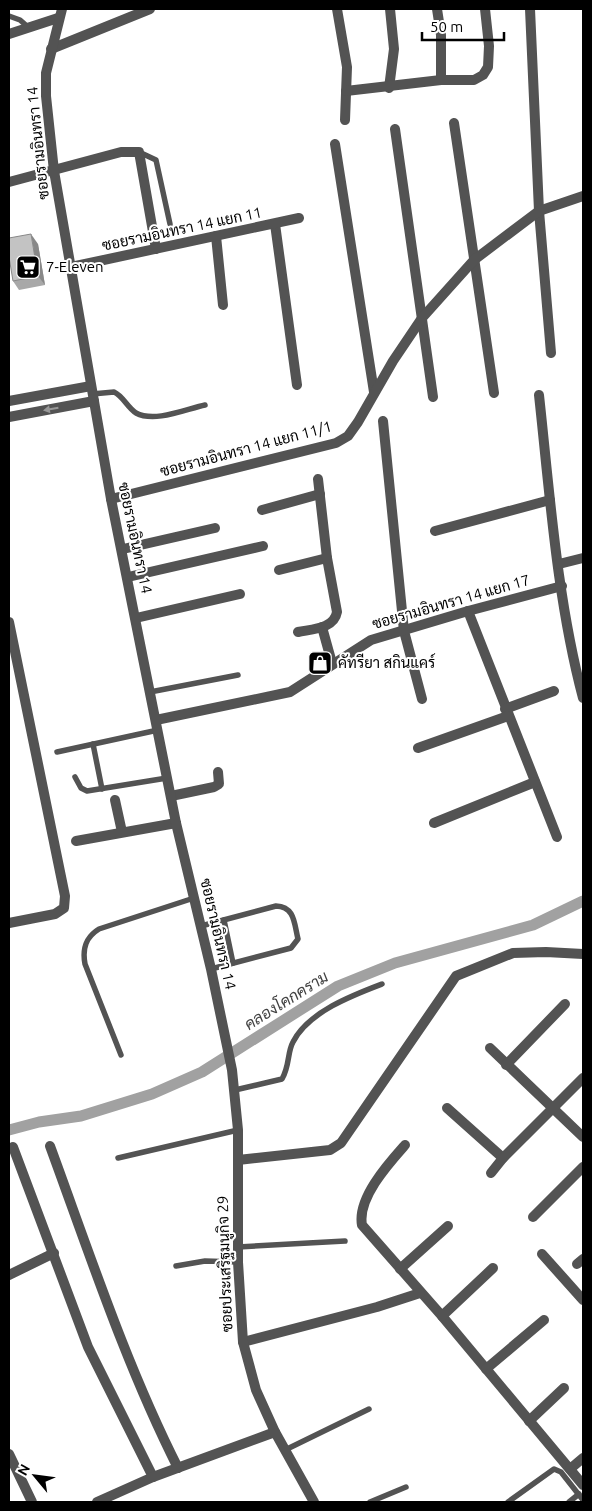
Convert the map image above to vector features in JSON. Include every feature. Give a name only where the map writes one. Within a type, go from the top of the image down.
[{"type":"street","points":[[51,49],[150,9]]},
{"type":"street","points":[[337,9],[347,68],[345,120]]},
{"type":"street","points":[[388,88],[394,49],[390,9]]},
{"type":"street","points":[[438,9],[441,35],[441,80]]},
{"type":"street","points":[[346,91],[388,88],[441,80],[474,80],[483,75],[488,67],[489,46],[485,9]]},
{"type":"street","points":[[530,9],[532,216],[551,353]]},
{"type":"street","points":[[9,34],[60,13]]},
{"type":"street","name":"ซอยรามอินทรา 14","points":[[60,13],[46,73],[46,96],[54,172],[111,498],[176,822],[223,1021],[232,1070]]},
{"type":"street","points":[[454,123],[494,393]]},
{"type":"street","points":[[395,129],[433,396]]},
{"type":"street","points":[[335,144],[374,392]]},
{"type":"street","points":[[9,182],[54,172],[121,152],[139,152],[156,249]]},
{"type":"street","name":"ซอยรามอินทรา 14 แยก 11/1","points":[[111,498],[336,443],[348,436],[422,318],[474,260],[532,216],[583,196]]},
{"type":"street","name":"ซอยรามอินทรา 14 แยก 11","points":[[71,267],[299,218]]},
{"type":"street","points":[[275,224],[297,385]]},
{"type":"street","points":[[216,236],[223,306]]},
{"type":"street","points":[[9,401],[92,394]]},
{"type":"street","points":[[9,417],[92,394]]},
{"type":"street","points":[[538,396],[550,500],[573,660],[583,698]]},
{"type":"street","points":[[383,421],[404,631],[422,699]]},
{"type":"street","points":[[298,632],[330,625],[336,619],[337,612],[318,479]]},
{"type":"street","points":[[262,510],[320,494]]},
{"type":"street","points":[[435,531],[550,500]]},
{"type":"street","points":[[122,549],[215,528]]},
{"type":"street","points":[[128,577],[263,546]]},
{"type":"street","points":[[279,570],[328,558]]},
{"type":"street","points":[[559,564],[583,558]]},
{"type":"street","name":"ซอยรามอินทรา 14 แยก 17","points":[[157,725],[290,692],[332,663],[371,640],[468,611],[562,586]]},
{"type":"street","points":[[136,618],[240,594]]},
{"type":"street","points":[[468,611],[557,838]]},
{"type":"street","points":[[9,622],[65,896],[64,908],[55,914],[9,923]]},
{"type":"street","points":[[322,627],[332,663]]},
{"type":"street","points":[[418,748],[554,691]]},
{"type":"street","points":[[171,796],[214,787],[218,784],[218,772]]},
{"type":"street","points":[[434,823],[535,782]]},
{"type":"street","points":[[115,800],[122,832]]},
{"type":"street","points":[[76,841],[176,822]]},
{"type":"street","points":[[238,1160],[330,1150],[341,1143],[456,976],[513,953],[583,954]]},
{"type":"street","points":[[506,1065],[565,1004]]},
{"type":"street","points":[[490,1048],[583,1137]]},
{"type":"street","name":"ซอยประเสริฐมนูกิจ 29","points":[[232,1070],[238,1130],[238,1262],[243,1342],[256,1390],[275,1432],[314,1502]]},
{"type":"street","points":[[491,1173],[503,1158],[583,1078]]},
{"type":"street","points":[[447,1108],[503,1158]]},
{"type":"street","points":[[406,1144],[376,1179],[361,1220],[362,1225],[442,1316],[570,1469],[581,1489]]},
{"type":"street","points":[[50,1146],[122,1345],[151,1414],[178,1468]]},
{"type":"street","points":[[13,1147],[88,1347],[153,1477]]},
{"type":"street","points":[[533,1217],[583,1167]]},
{"type":"street","points":[[400,1269],[448,1226]]},
{"type":"street","points":[[9,1275],[54,1253]]},
{"type":"street","points":[[542,1254],[583,1300]]},
{"type":"street","points":[[442,1316],[494,1268]]},
{"type":"street","points":[[243,1342],[378,1307],[420,1293]]},
{"type":"street","points":[[486,1369],[544,1320]]},
{"type":"street","points":[[529,1421],[564,1388]]},
{"type":"street","points":[[97,1502],[153,1477],[275,1432]]},
{"type":"street","points":[[9,1454],[32,1502]]},
{"type":"street","points":[[570,1469],[583,1458]]},
{"type":"lane","points":[[9,16],[20,20],[28,27]]},
{"type":"lane","points":[[139,152],[156,160],[170,224]]},
{"type":"lane","points":[[92,394],[114,392],[132,410],[144,416],[155,417],[205,405]]},
{"type":"lane","points":[[150,692],[238,675]]},
{"type":"lane","points":[[57,752],[93,744],[157,725]]},
{"type":"lane","points":[[93,744],[102,789]]},
{"type":"lane","points":[[75,777],[84,790],[102,789],[167,778]]},
{"type":"lane","points":[[121,1055],[85,964],[83,953],[85,944],[91,934],[100,929],[194,898]]},
{"type":"lane","points":[[201,926],[276,906],[285,907],[292,912],[298,939],[295,945],[288,949],[211,969]]},
{"type":"lane","points":[[224,920],[233,963]]},
{"type":"lane","points":[[235,1090],[282,1079],[290,1062],[292,1043],[310,1022],[342,1000],[382,984]]},
{"type":"lane","points":[[118,1158],[238,1130]]},
{"type":"lane","points":[[238,1247],[345,1241]]},
{"type":"lane","points":[[176,1266],[205,1260],[238,1262]]},
{"type":"lane","points":[[285,1450],[369,1409]]},
{"type":"lane","points":[[508,1502],[554,1469],[561,1472],[581,1489],[583,1500]]},
{"type":"lane","points":[[370,1502],[406,1487]]},
{"type":"lane","points":[[569,1502],[581,1489]]},
{"type":"building","name":"7-Eleven","points":[[31,234],[38,276],[13,281],[9,257],[9,238]]},
{"type":"waterway","name":"คลองโคกคราม","points":[[9,1130],[39,1122],[81,1116],[152,1094],[202,1072],[338,986],[395,963],[533,925],[583,901]]},
{"type":"place","name":"7-Eleven","points":[[28,267]]},
{"type":"place","name":"คัทรียา สกินแคร์","points":[[320,663]]}]
